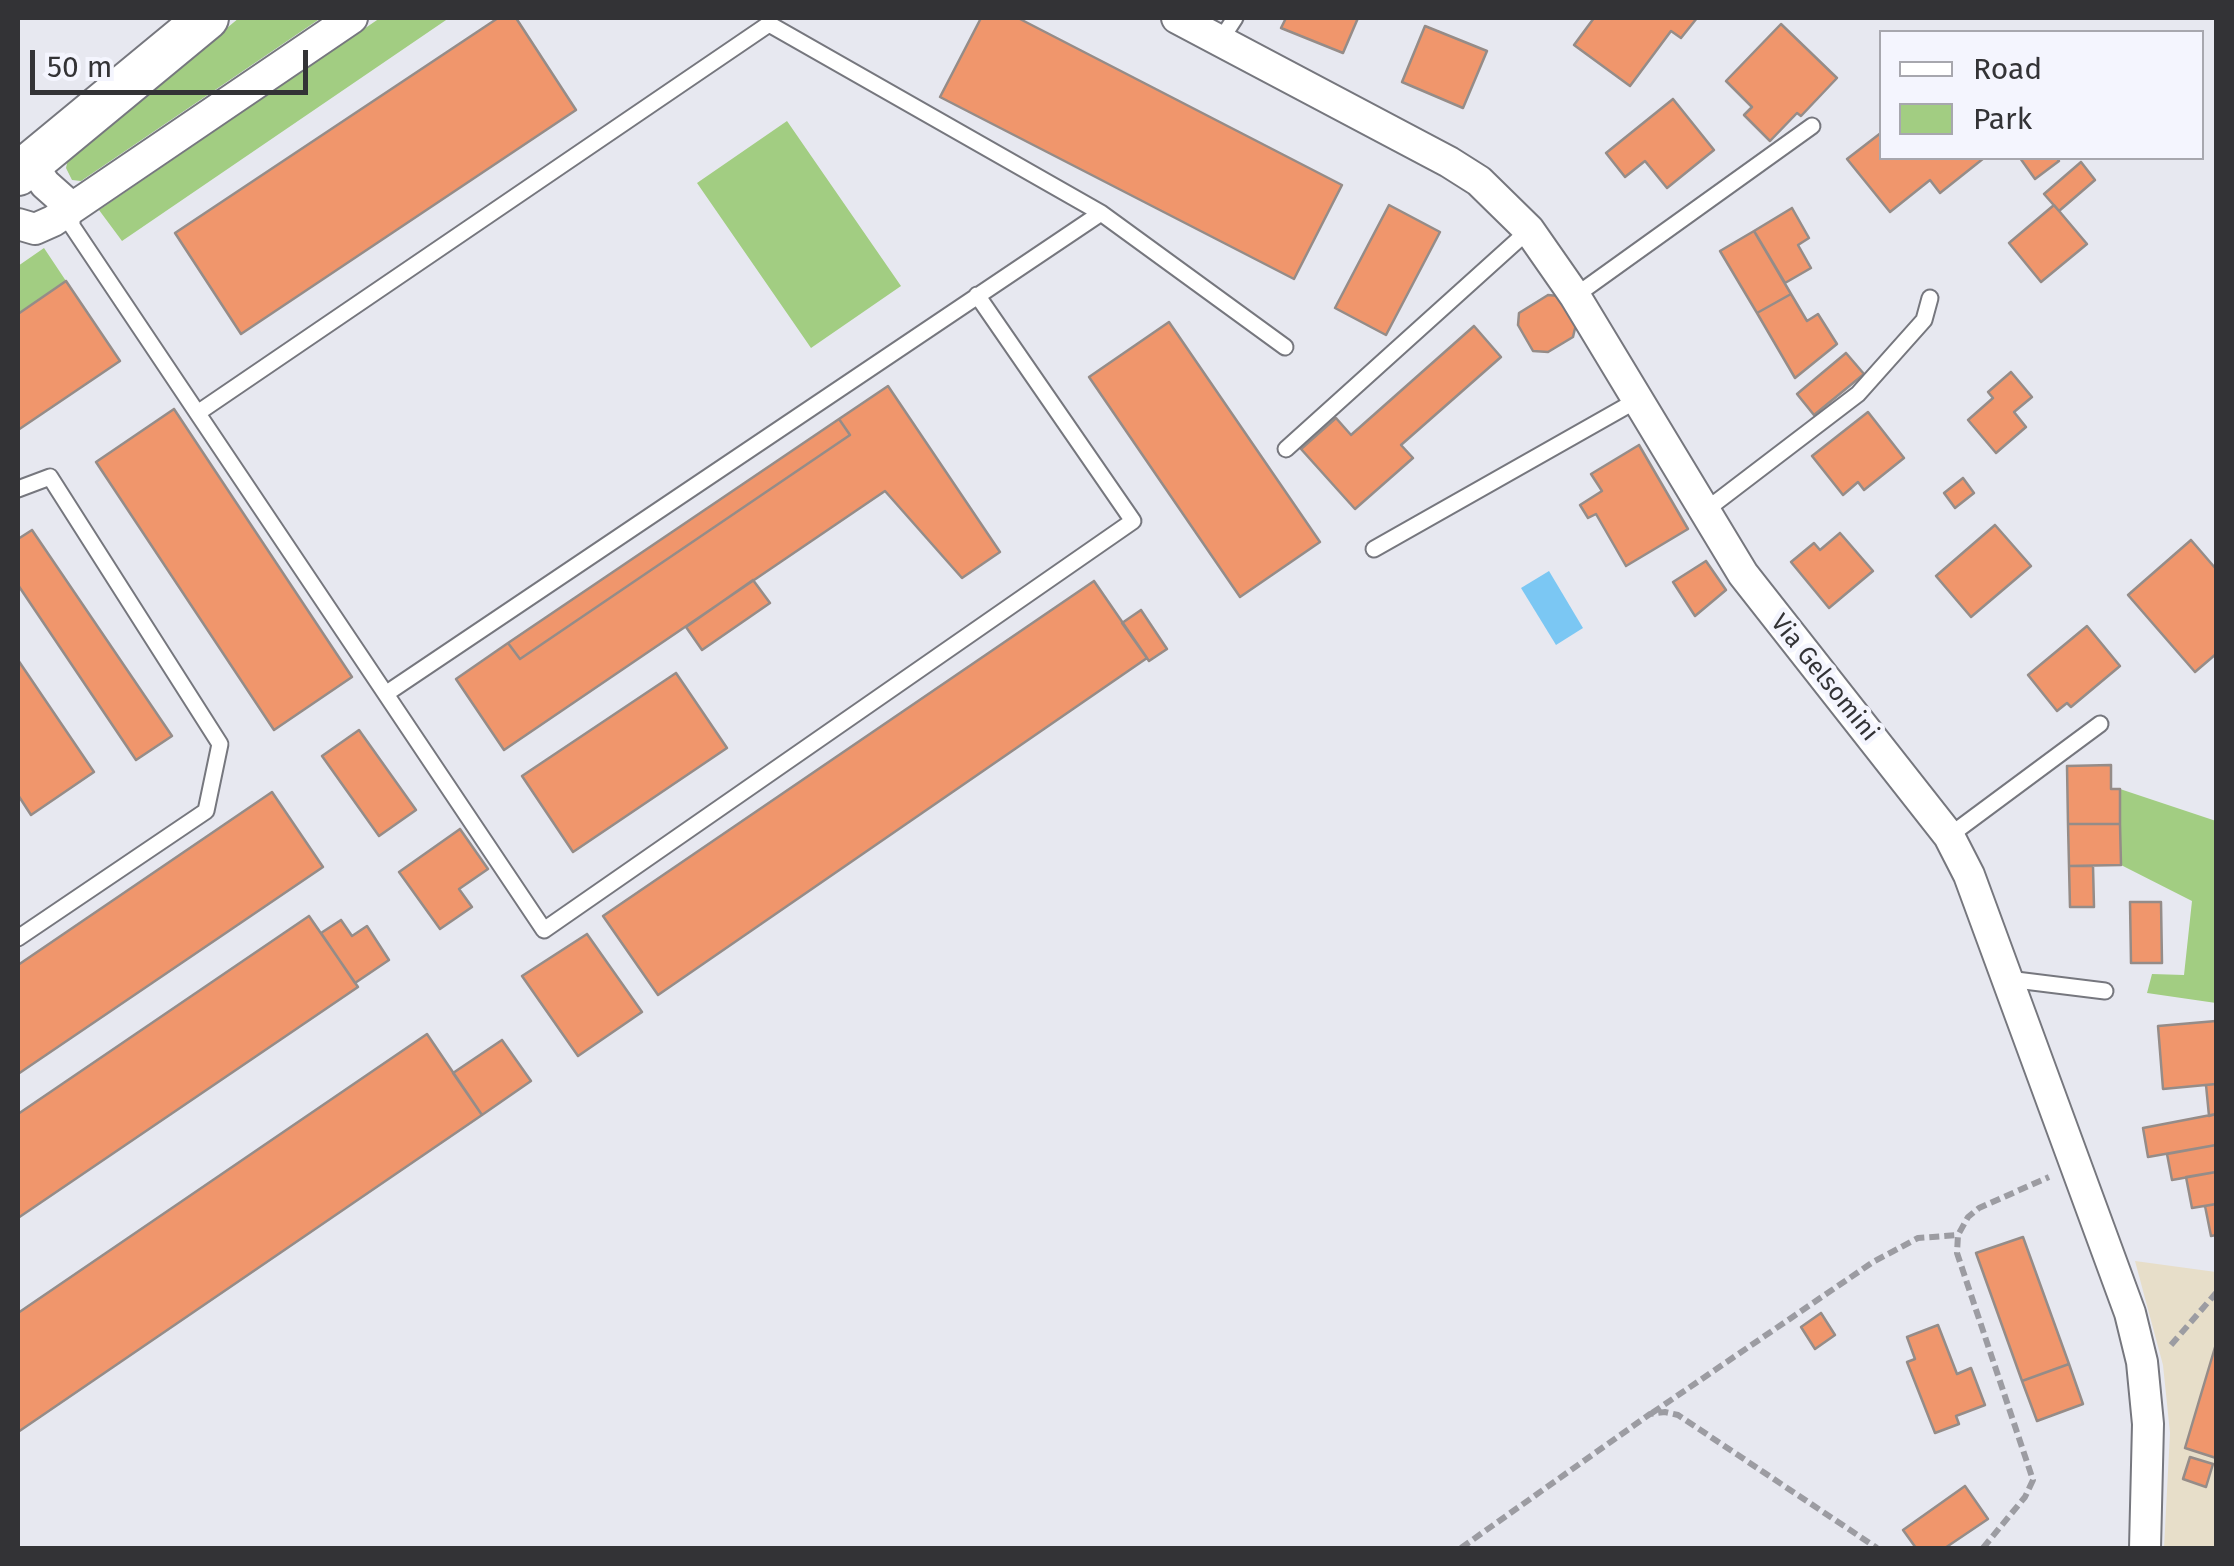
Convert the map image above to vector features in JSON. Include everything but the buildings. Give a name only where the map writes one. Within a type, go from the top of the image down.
[{"type":"street","points":[[72,208],[24,168],[207,18]]},
{"type":"street","points":[[18,224],[35,229],[72,208],[352,18]]},
{"type":"street","name":"Via Gelsomini","points":[[1178,18],[1228,29],[1449,162],[1479,181],[1529,230],[1576,296],[1744,574],[1949,836],[1969,875],[2130,1314],[2142,1362],[2148,1424],[2145,1548]]},
{"type":"lane","points":[[199,412],[770,24],[1101,213],[1285,346]]},
{"type":"lane","points":[[1576,296],[1812,126]]},
{"type":"lane","points":[[72,208],[72,226],[544,930],[1133,520],[977,295]]},
{"type":"lane","points":[[387,693],[1101,213]]},
{"type":"lane","points":[[1286,448],[1529,230]]},
{"type":"lane","points":[[1706,510],[1858,394],[1924,320],[1930,298]]},
{"type":"lane","points":[[1374,549],[1639,399]]},
{"type":"lane","points":[[18,490],[50,477],[220,744],[206,810],[18,938]]},
{"type":"lane","points":[[1949,836],[2100,724]]},
{"type":"lane","points":[[2008,979],[2105,992]]},
{"type":"path","points":[[1983,1548],[2024,1497],[2032,1480],[1957,1252],[1958,1235],[1968,1217],[1979,1208],[2048,1177]]},
{"type":"path","points":[[1461,1548],[1873,1262],[1918,1238],[1958,1235]]},
{"type":"path","points":[[2168,1348],[2216,1293]]},
{"type":"path","points":[[1650,1414],[1665,1412],[1678,1416],[1878,1548]]},
{"type":"shaded area","points":[[2135,1261],[2216,1272],[2216,1548],[2164,1548],[2170,1433],[2163,1365]]},
{"type":"green space","points":[[239,18],[321,18],[81,181],[72,180],[66,168],[68,159]]},
{"type":"green space","points":[[380,18],[449,18],[122,241],[99,210]]},
{"type":"green space","points":[[787,121],[901,286],[811,348],[697,183]]},
{"type":"green space","points":[[44,248],[66,281],[18,314],[18,266]]},
{"type":"green space","points":[[2120,789],[2216,821],[2216,1003],[2147,993],[2152,974],[2184,975],[2192,901],[2121,865]]},
{"type":"water","points":[[1549,571],[1583,628],[1556,645],[1521,588]]}]
